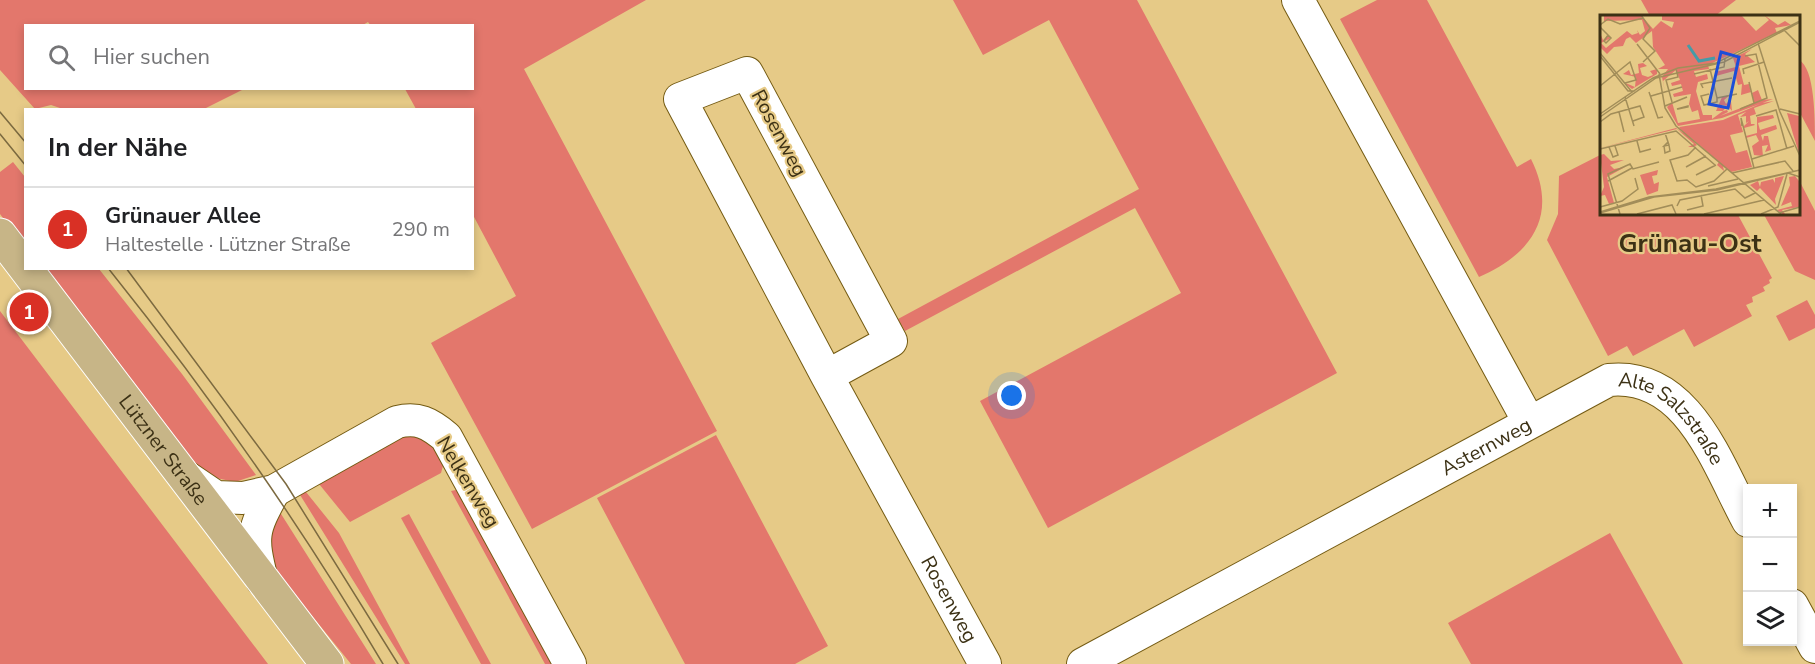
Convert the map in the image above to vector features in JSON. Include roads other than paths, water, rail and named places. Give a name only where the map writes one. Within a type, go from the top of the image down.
[{"type":"main road","name":"Lützner Straße","points":[[0,235],[24,267]]},
{"type":"main road","name":"Lützner Straße","points":[[26,270],[327,664]]},
{"type":"street","name":"Asternweg","points":[[1083,664],[1529,422],[1298,0]]},
{"type":"street","name":"Rosenweg","points":[[826,376],[891,341],[747,73],[680,99],[826,376],[985,664]]},
{"type":"street","name":"Alte Salzstraße","points":[[1529,422],[1609,380],[1628,380],[1658,390],[1689,414],[1743,512]]},
{"type":"street","name":"Nelkenweg","points":[[179,472],[216,497],[243,498],[274,491],[397,422],[411,418],[424,421],[446,436],[570,664]]},
{"type":"street","points":[[262,580],[253,543],[261,515],[274,491]]},
{"type":"street","points":[[1797,614],[1815,647]]},
{"type":"tram line","points":[[0,112],[24,141]]},
{"type":"tram line","points":[[0,134],[24,164]]},
{"type":"tram line","points":[[110,270],[182,363],[253,461],[320,561],[383,664]]},
{"type":"tram line","points":[[127,270],[286,484],[398,664]]},
{"type":"place","name":"Grünauer Allee","points":[[29,312]]},
{"type":"district","name":"Grünau-Ost","points":[[1690,243]]}]
